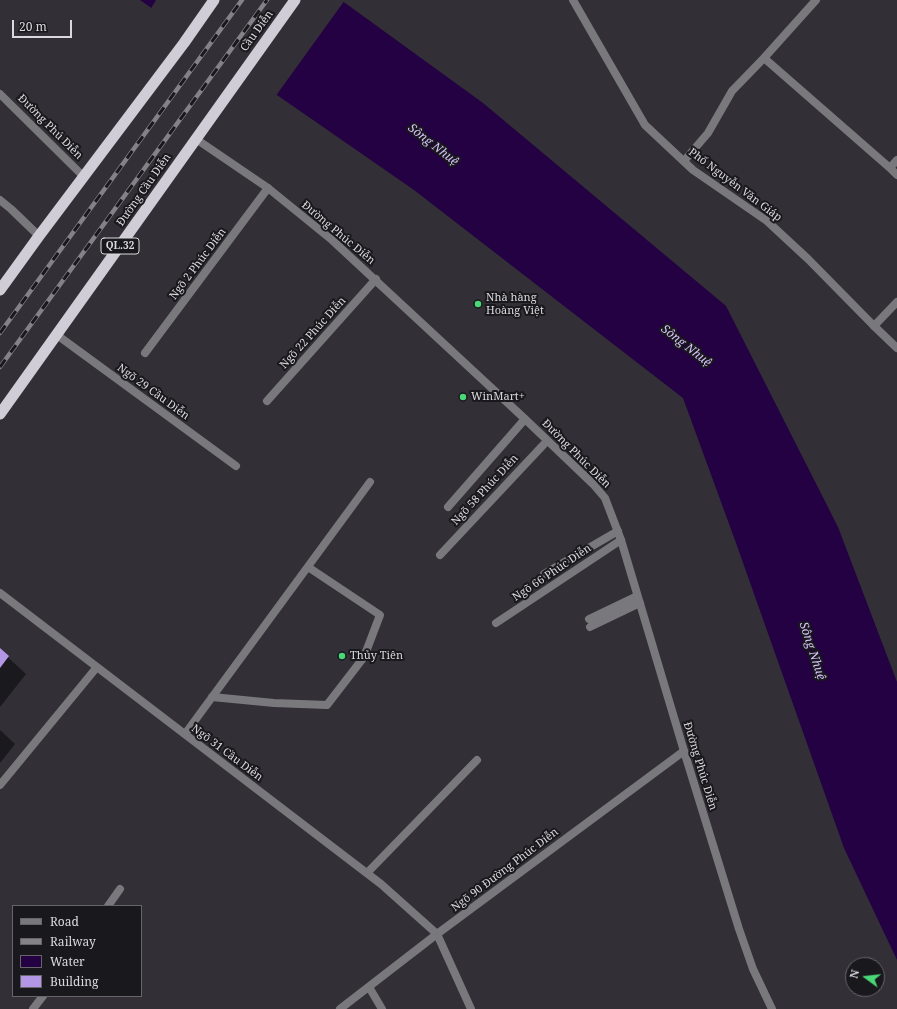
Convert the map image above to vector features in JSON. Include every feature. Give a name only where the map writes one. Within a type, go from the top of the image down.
[{"type":"highway","points":[[0,290],[38,236],[184,43],[214,0]]},
{"type":"highway","name":"Cầu Diễn","points":[[239,78],[295,0]]},
{"type":"highway","name":"Đường Cầu Diễn","points":[[0,414],[58,335],[239,78]]},
{"type":"street","name":"Phố Nguyễn Văn Giáp","points":[[573,0],[645,124],[693,170],[767,221],[808,259],[897,348]]},
{"type":"street","points":[[684,161],[708,133],[732,91],[816,0]]},
{"type":"street","points":[[764,58],[897,175]]},
{"type":"street","name":"Đường Phú Diễn","points":[[0,94],[84,177]]},
{"type":"street","name":"Đường Phúc Diễn","points":[[196,139],[268,188],[332,240],[376,279],[525,419],[593,484],[605,498],[621,540],[739,929],[753,969],[772,1009]]},
{"type":"street","points":[[890,168],[897,160]]},
{"type":"street","name":"Ngõ 2 Phúc Diễn","points":[[145,353],[268,188]]},
{"type":"street","points":[[0,200],[38,236]]},
{"type":"street","name":"Ngõ 22 Phúc Diễn","points":[[267,401],[376,279]]},
{"type":"street","points":[[874,326],[897,302]]},
{"type":"street","name":"Ngõ 29 Cầu Diễn","points":[[58,335],[236,466]]},
{"type":"street","points":[[448,507],[525,419]]},
{"type":"street","name":"Ngõ 58 Phúc Diễn","points":[[440,555],[547,441]]},
{"type":"street","points":[[185,734],[370,482]]},
{"type":"street","points":[[544,574],[618,531]]},
{"type":"street","name":"Ngõ 66 Phúc Diễn","points":[[496,623],[621,540]]},
{"type":"street","points":[[212,697],[274,703],[328,705],[364,657],[380,615],[308,566]]},
{"type":"street","name":"Ngõ 31 Cầu Diễn","points":[[0,593],[367,873],[437,934]]},
{"type":"street","points":[[589,623],[639,599]]},
{"type":"street","points":[[0,785],[97,667]]},
{"type":"street","name":"Ngõ 90 Đường Phúc Diễn","points":[[340,1009],[437,934],[684,751]]},
{"type":"street","points":[[367,873],[477,760]]},
{"type":"street","points":[[109,905],[120,889]]},
{"type":"street","points":[[437,934],[471,1009]]},
{"type":"street","points":[[369,987],[382,1009]]},
{"type":"street","points":[[33,1009],[42,997]]},
{"type":"water","name":"Sông Nhuệ","points":[[140,0],[341,0],[483,103],[726,306],[838,527],[897,682],[897,960],[844,848],[683,398],[414,190]]},
{"type":"pier","points":[[156,0],[345,0],[275,97],[150,10]]},
{"type":"building","points":[[0,648],[9,656],[0,668]]},
{"type":"railway","points":[[0,333],[242,0]]},
{"type":"railway","points":[[0,367],[267,0]]},
{"type":"place","name":"Nhà hàng Hoàng Việt","points":[[478,304]]},
{"type":"place","name":"WinMart+","points":[[463,397]]},
{"type":"place","name":"Thủy Tiên","points":[[342,656]]}]
